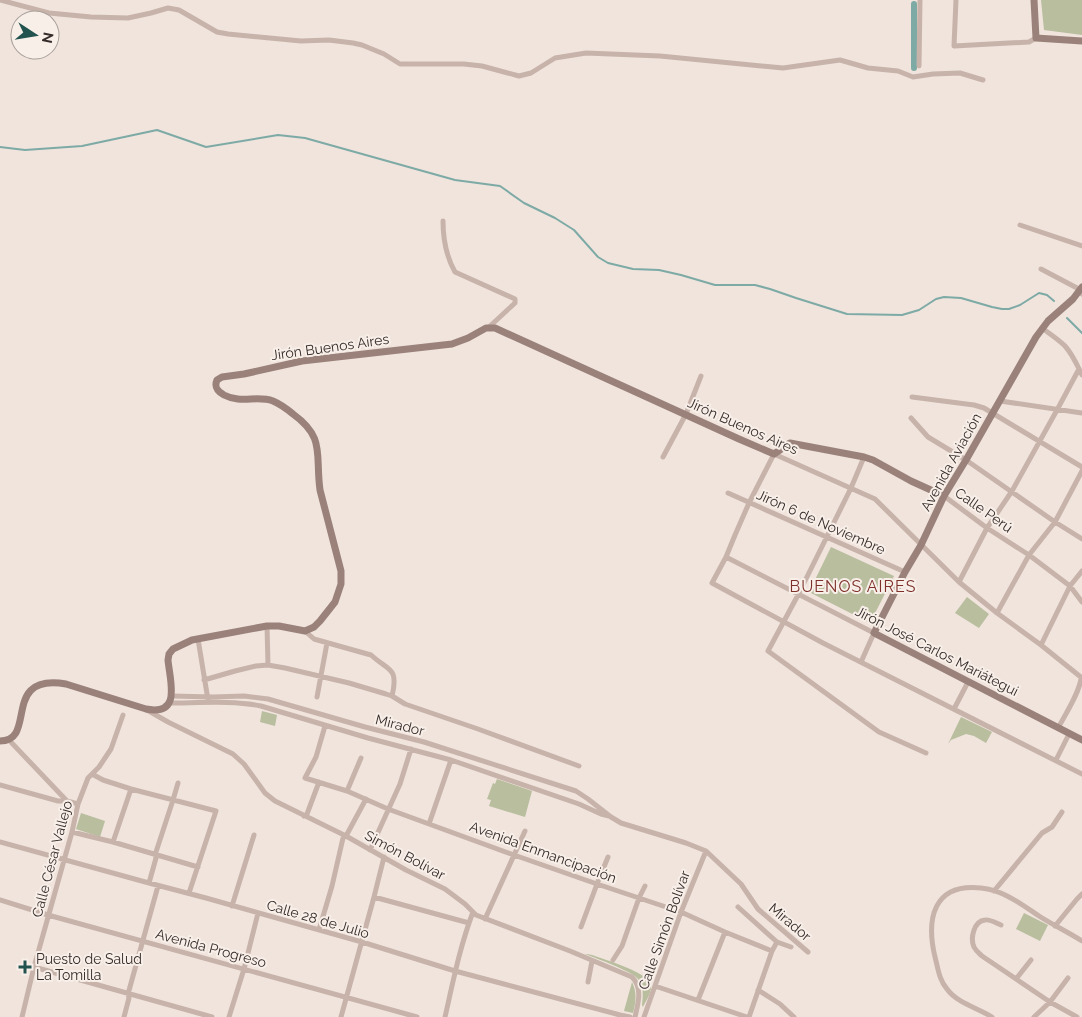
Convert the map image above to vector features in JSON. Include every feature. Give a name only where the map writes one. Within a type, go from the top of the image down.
[{"type":"street","points":[[0,0],[50,13],[91,17],[128,18],[151,14],[168,8],[179,10],[217,32],[301,41],[329,40],[353,43],[369,48],[400,64],[464,64],[482,66],[519,76],[531,72],[556,58],[586,53],[660,56],[783,68],[840,60],[868,68],[898,71],[913,77],[960,73],[983,80]]},
{"type":"street","points":[[919,66],[920,0]]},
{"type":"street","points":[[956,0],[954,46],[1029,42],[1036,35],[1034,0]]},
{"type":"street","points":[[1036,35],[1082,41]]},
{"type":"street","points":[[442,221],[450,262],[455,272],[515,299],[515,303],[489,328]]},
{"type":"street","points":[[1020,224],[1082,246]]},
{"type":"street","points":[[1041,269],[1081,291]]},
{"type":"street","name":"Avenida Aviación","points":[[861,662],[944,496],[1036,337],[1048,321],[1081,291]]},
{"type":"street","name":"Jirón Buenos Aires","points":[[305,631],[314,627],[332,606],[338,596],[342,580],[340,565],[320,490],[316,438],[305,423],[276,402],[267,399],[242,400],[228,397],[217,390],[215,386],[217,380],[222,376],[253,372],[302,361],[452,344],[489,328],[500,329],[875,499],[959,582],[1082,676]]},
{"type":"street","points":[[1042,328],[1064,345],[1072,355],[1082,375]]},
{"type":"street","points":[[959,582],[987,528],[1012,491],[1079,369]]},
{"type":"street","points":[[663,456],[686,414],[701,376]]},
{"type":"street","points":[[912,397],[984,408],[1082,467]]},
{"type":"street","points":[[1000,401],[1082,413]]},
{"type":"street","points":[[911,418],[928,437],[966,460],[1054,522],[1082,539]]},
{"type":"street","name":"Calle Perú","points":[[774,454],[787,444],[793,443],[873,460],[911,481],[944,496],[1070,586],[1082,602]]},
{"type":"street","points":[[774,454],[712,583],[861,662],[1082,774]]},
{"type":"street","points":[[864,457],[851,488],[768,651],[879,732],[926,753]]},
{"type":"street","points":[[997,612],[1029,555],[1054,522],[1082,471]]},
{"type":"street","name":"Jirón 6 de Noviembre","points":[[728,493],[905,572]]},
{"type":"street","name":"Jirón José Carlos Mariátegui","points":[[726,557],[1082,740]]},
{"type":"street","points":[[1040,645],[1070,586],[1082,571]]},
{"type":"street","points":[[267,626],[268,665]]},
{"type":"street","points":[[67,801],[4,740],[14,735],[18,729],[25,695],[32,688],[46,684],[66,684],[146,709],[158,710],[164,708],[171,700],[168,654],[173,649],[198,639],[267,626],[279,626],[305,631],[314,639],[371,655],[392,671],[394,685],[392,696]]},
{"type":"street","points":[[198,639],[208,700]]},
{"type":"street","points":[[318,697],[327,643]]},
{"type":"street","points":[[204,680],[256,666],[268,665],[322,676],[392,696],[405,704],[579,766]]},
{"type":"street","points":[[1058,728],[1073,702],[1082,676]]},
{"type":"street","points":[[954,709],[968,682]]},
{"type":"street","name":"Mirador","points":[[171,700],[208,700],[244,696],[268,699],[432,744],[576,791],[588,798],[611,817]]},
{"type":"street","name":"Mirador","points":[[208,700],[255,705],[451,760],[569,801],[632,827],[706,851],[741,884],[758,909],[808,952]]},
{"type":"street","name":"Simón Bolívar","points":[[146,709],[233,754],[244,764],[265,793],[275,801],[346,836],[406,870],[445,889],[460,899],[476,915],[570,951],[632,978],[635,980],[638,988],[639,997],[635,1017]]},
{"type":"street","name":"Calle César Vallejo","points":[[22,1017],[78,804],[88,778],[99,767],[111,749],[123,715]]},
{"type":"street","name":"Avenida Enmancipación","points":[[325,726],[316,757],[305,778],[347,791],[514,855],[681,912],[772,951]]},
{"type":"street","points":[[1056,760],[1069,734]]},
{"type":"street","points":[[370,850],[400,784],[410,749]]},
{"type":"street","points":[[347,791],[361,758]]},
{"type":"street","points":[[429,824],[451,760]]},
{"type":"street","points":[[92,774],[103,780],[131,789],[216,811],[189,893]]},
{"type":"street","points":[[304,816],[307,814],[319,782]]},
{"type":"street","points":[[148,884],[156,858],[155,855],[178,783]]},
{"type":"street","points":[[0,785],[58,801],[78,804]]},
{"type":"street","points":[[113,842],[131,789]]},
{"type":"street","points":[[320,930],[343,838],[346,836],[366,799]]},
{"type":"street","points":[[994,890],[1042,833],[1052,826],[1062,812]]},
{"type":"street","points":[[485,919],[525,830]]},
{"type":"street","points":[[72,832],[198,867]]},
{"type":"street","points":[[232,906],[254,835]]},
{"type":"street","name":"Calle 28 de Julio","points":[[0,842],[320,930],[455,971],[630,1017]]},
{"type":"street","name":"Calle Simón Bolívar","points":[[644,1017],[681,912],[706,851]]},
{"type":"street","points":[[341,1017],[384,857]]},
{"type":"street","points":[[581,927],[608,857]]},
{"type":"street","points":[[124,1017],[129,998],[128,994],[158,886]]},
{"type":"street","points":[[613,960],[622,946],[645,886]]},
{"type":"street","points":[[992,1017],[957,999],[945,988],[940,978],[932,944],[932,919],[935,908],[943,898],[962,888],[994,890],[1015,900],[1082,941]]},
{"type":"street","points":[[1055,926],[1082,894]]},
{"type":"street","points":[[374,897],[469,924]]},
{"type":"street","name":"Avenida Progreso","points":[[0,900],[143,942],[416,1017]]},
{"type":"street","points":[[738,907],[777,942],[791,947]]},
{"type":"street","points":[[445,1017],[455,971],[474,912]]},
{"type":"street","points":[[229,1017],[244,969],[258,913]]},
{"type":"street","points":[[1001,924],[988,920],[980,922],[973,934],[975,950],[1050,1002],[1077,1017]]},
{"type":"street","points":[[698,1000],[725,932]]},
{"type":"street","points":[[655,986],[748,1017],[777,942]]},
{"type":"street","points":[[1016,979],[1031,960]]},
{"type":"street","points":[[588,982],[592,961]]},
{"type":"street","points":[[34,968],[212,1017]]},
{"type":"street","points":[[1034,1017],[1050,1002],[1068,978]]},
{"type":"street","points":[[758,990],[780,1004],[794,1017]]},
{"type":"green space","points":[[1041,0],[1082,0],[1082,35],[1044,30]]},
{"type":"green space","points":[[831,547],[894,576],[870,623],[809,592]]},
{"type":"green space","points":[[967,597],[989,614],[979,628],[955,613]]},
{"type":"green space","points":[[262,711],[277,715],[275,726],[260,722]]},
{"type":"green space","points":[[961,717],[992,732],[986,743],[966,734],[951,740],[948,744]]},
{"type":"green space","points":[[497,779],[532,791],[525,817],[489,806],[491,800],[487,799],[493,783],[495,784]]},
{"type":"green space","points":[[81,813],[105,821],[100,837],[76,829]]},
{"type":"green space","points":[[1024,913],[1048,925],[1040,941],[1016,929]]},
{"type":"green space","points":[[585,954],[635,971],[649,980],[651,991],[643,1007],[642,988],[638,979],[621,969]]},
{"type":"green space","points":[[632,982],[636,997],[633,1013],[624,1011]]},
{"type":"waterway","points":[[914,4],[914,68]]},
{"type":"waterway","points":[[0,147],[25,150],[82,146],[157,130],[206,147],[278,135],[305,138],[455,180],[500,186],[524,203],[555,218],[574,230],[598,257],[608,263],[633,269],[659,270],[715,285],[755,285],[847,314],[902,315],[919,310],[936,299],[944,297],[961,298],[1002,309],[1009,309],[1020,305],[1039,293],[1047,295],[1054,301]]},
{"type":"waterway","points":[[1067,318],[1082,333]]},
{"type":"place","name":"Puesto de Salud La Tomilla","points":[[25,967]]},
{"type":"district","name":"BUENOS AIRES","points":[[853,586]]}]
